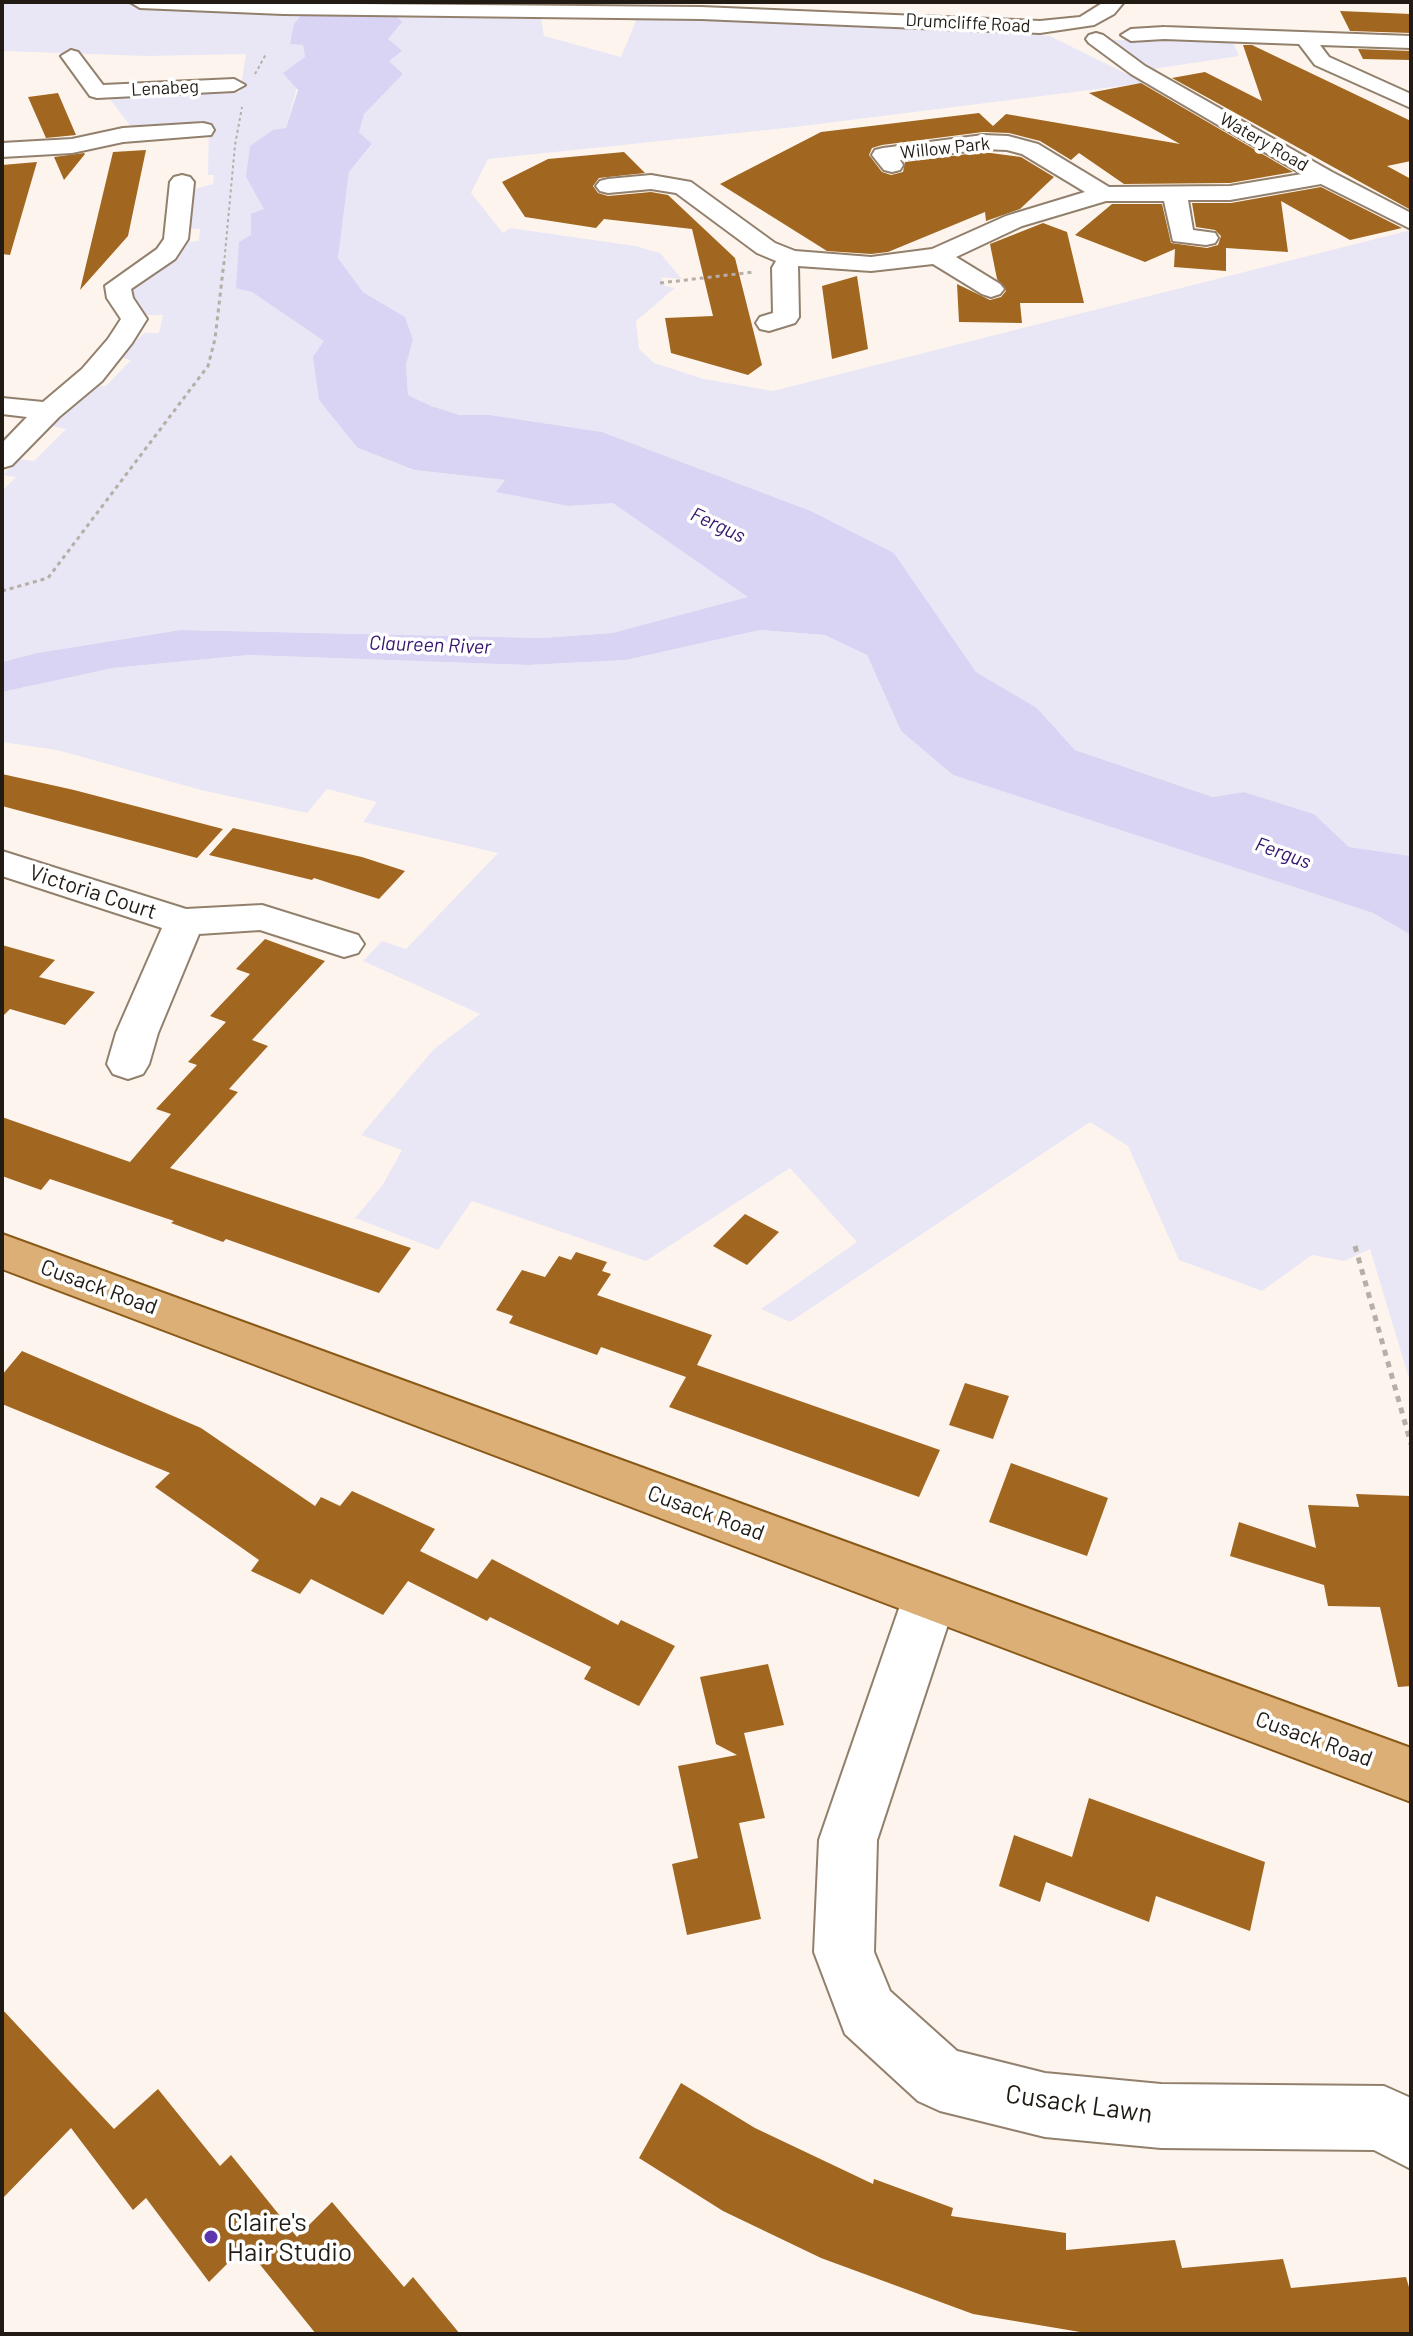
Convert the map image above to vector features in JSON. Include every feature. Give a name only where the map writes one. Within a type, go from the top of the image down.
[{"type":"main road","name":"Cusack Road","points":[[2,1251],[1411,1775]]},
{"type":"street","name":"Drumcliffe Road","points":[[140,2],[283,8],[744,14],[1086,29],[1158,25],[1306,37],[1408,36]]},
{"type":"street","points":[[1003,8],[1031,26]]},
{"type":"street","points":[[1158,25],[1408,36]]},
{"type":"street","name":"Watery Road","points":[[1086,29],[1121,27],[1324,177],[1411,222]]},
{"type":"street","points":[[1306,37],[1314,54],[1322,61],[1411,102]]},
{"type":"street","name":"Lenabeg","points":[[71,56],[123,135]]},
{"type":"street","points":[[1354,75],[1411,78]]},
{"type":"street","name":"Lenabeg","points":[[97,92],[234,85]]},
{"type":"street","points":[[2,150],[72,146],[123,135],[203,130]]},
{"type":"street","name":"Willow Park","points":[[892,165],[883,155],[983,142],[1008,143],[1030,149],[1104,194]]},
{"type":"street","name":"Willow Park","points":[[608,186],[651,182],[683,187],[788,263],[871,264],[937,256],[1014,221],[1104,194],[1175,196],[1230,193],[1324,177]]},
{"type":"street","points":[[2,459],[49,411],[92,375],[134,319],[120,298],[118,286],[127,277],[166,254],[176,239],[182,182]]},
{"type":"street","points":[[1175,196],[1182,236],[1206,238]]},
{"type":"street","points":[[937,256],[991,289]]},
{"type":"street","points":[[769,323],[786,317],[788,263]]},
{"type":"street","points":[[2,406],[49,411]]},
{"type":"street","name":"Victoria Court","points":[[2,863],[184,922],[262,917],[344,944]]},
{"type":"street","name":"Victoria Court","points":[[124,1042],[184,922]]},
{"type":"street","name":"Cusack Lawn","points":[[930,1597],[848,1840],[844,1952],[867,2012],[940,2079],[1045,2105],[1161,2116],[1384,2118],[1411,2137]]},
{"type":"path","points":[[234,85],[251,81],[266,54]]},
{"type":"path","points":[[2,591],[48,578],[208,366],[215,339],[235,145],[243,100],[250,85],[234,85]]},
{"type":"path","points":[[660,283],[698,281],[788,263]]},
{"type":"path","points":[[1355,1246],[1411,1444]]},
{"type":"shaded area","points":[[2,2],[93,2],[305,12],[290,43],[303,45],[305,57],[286,128],[246,177],[265,209],[251,235],[236,287],[252,292],[325,341],[358,448],[413,470],[505,480],[497,492],[568,506],[613,502],[749,597],[612,633],[543,638],[180,630],[37,653],[2,662],[2,491],[16,477],[3,475],[18,459],[34,461],[66,429],[52,426],[90,385],[106,386],[131,360],[121,358],[121,355],[144,333],[159,333],[163,315],[147,315],[127,294],[127,287],[185,242],[199,241],[200,229],[187,229],[191,190],[213,184],[214,175],[208,175],[209,122],[175,124],[174,128],[132,128],[109,98],[193,94],[194,90],[210,89],[210,93],[240,92],[246,54],[147,56],[2,51]]},
{"type":"shaded area","points":[[392,12],[540,13],[544,36],[621,57],[638,16],[967,27],[1050,36],[1145,83],[795,127],[488,159],[471,193],[503,233],[510,228],[635,246],[660,253],[682,279],[661,277],[665,286],[675,288],[636,321],[639,349],[654,363],[704,379],[773,391],[1411,230],[1411,856],[1349,847],[1314,814],[1244,792],[1214,797],[1075,750],[1037,708],[976,672],[894,553],[811,511],[602,432],[490,415],[460,415],[408,395],[406,365],[413,339],[405,317],[363,292],[338,258],[349,172],[372,145],[359,132],[364,113],[403,74],[389,61]]},
{"type":"shaded area","points":[[1103,40],[1232,40],[1239,56],[1153,69]]},
{"type":"shaded area","points":[[760,630],[826,635],[867,655],[901,731],[953,775],[1373,913],[1411,935],[1411,1385],[1370,1249],[1344,1261],[1312,1255],[1262,1291],[1179,1260],[1128,1146],[1090,1122],[790,1322],[761,1309],[857,1242],[790,1168],[646,1261],[472,1201],[438,1250],[355,1218],[382,1186],[402,1150],[361,1135],[434,1049],[480,1014],[363,961],[382,941],[406,949],[498,853],[363,822],[377,802],[327,789],[307,813],[201,790],[57,750],[2,742],[2,692],[113,668],[249,655],[528,665],[626,660]]},
{"type":"water","points":[[312,2],[393,2],[392,12],[402,22],[388,39],[402,51],[389,61],[403,74],[364,114],[359,132],[372,144],[349,172],[338,258],[363,292],[405,317],[413,339],[406,365],[408,395],[460,415],[490,415],[602,432],[811,511],[894,553],[976,672],[1037,708],[1075,750],[1213,797],[1244,792],[1314,814],[1349,847],[1411,856],[1411,935],[1373,913],[953,775],[901,731],[867,655],[825,635],[760,630],[626,660],[528,665],[249,655],[113,668],[2,692],[2,662],[37,653],[180,630],[543,638],[612,633],[748,597],[613,503],[568,506],[496,492],[505,480],[414,470],[358,448],[319,400],[313,357],[324,341],[252,292],[236,288],[239,242],[251,235],[251,214],[264,209],[246,177],[250,146],[273,130],[286,128],[298,90],[283,73],[305,57],[303,45],[290,44],[294,24]]},
{"type":"building","points":[[1340,11],[1411,14],[1411,33],[1350,31]]},
{"type":"building","points":[[1243,45],[1252,45],[1411,121],[1411,161],[1387,166],[1411,179],[1411,210],[1172,78],[1205,72],[1262,101]]},
{"type":"building","points":[[1358,49],[1411,51],[1411,60],[1363,59]]},
{"type":"building","points":[[1141,83],[1293,172],[1230,183],[1124,184],[1079,153],[1071,160],[1040,141],[1009,133],[983,132],[882,145],[872,148],[869,155],[882,172],[891,175],[903,172],[905,162],[983,152],[1021,157],[1054,177],[1020,209],[986,221],[985,212],[888,252],[871,254],[827,251],[720,184],[821,132],[979,113],[993,126],[1006,114],[1180,144],[1089,93]]},
{"type":"building","points":[[58,93],[76,135],[46,138],[28,97]]},
{"type":"building","points":[[146,150],[128,236],[80,290],[113,152]]},
{"type":"building","points":[[624,152],[645,173],[599,178],[593,186],[598,193],[608,196],[651,192],[668,195],[735,258],[762,365],[748,375],[671,353],[665,318],[713,316],[692,229],[604,219],[596,228],[525,217],[502,182],[548,159]]},
{"type":"building","points":[[85,154],[64,180],[54,157]]},
{"type":"building","points":[[37,162],[10,255],[2,254],[2,165]]},
{"type":"building","points":[[1321,187],[1402,228],[1350,240],[1281,201],[1288,252],[1226,248],[1226,271],[1174,267],[1175,249],[1145,262],[1075,235],[1112,204],[1162,204],[1171,243],[1207,248],[1218,245],[1221,236],[1215,230],[1196,227],[1192,203],[1231,203]]},
{"type":"building","points":[[1043,223],[1067,232],[1084,303],[1020,303],[1022,323],[959,322],[957,284],[990,300],[1001,297],[1006,291],[997,279],[990,244]]},
{"type":"building","points":[[857,276],[868,349],[832,359],[822,286]]},
{"type":"building","points":[[2,774],[223,829],[197,858],[2,806]]},
{"type":"building","points":[[233,828],[362,857],[405,871],[379,899],[314,878],[209,855]]},
{"type":"building","points":[[265,939],[325,961],[252,1040],[268,1046],[229,1089],[238,1092],[170,1168],[411,1248],[379,1293],[226,1239],[223,1242],[171,1223],[174,1221],[50,1179],[41,1190],[2,1176],[2,1117],[130,1162],[171,1114],[156,1109],[197,1065],[188,1062],[226,1022],[210,1016],[250,974],[236,969]]},
{"type":"building","points":[[2,945],[55,960],[39,977],[95,992],[65,1025],[10,1009],[2,1017]]},
{"type":"building","points":[[745,1214],[779,1232],[747,1265],[713,1246]]},
{"type":"building","points":[[576,1252],[607,1262],[602,1271],[611,1274],[597,1295],[712,1335],[697,1365],[940,1450],[919,1497],[669,1407],[686,1377],[601,1347],[597,1355],[509,1323],[513,1316],[496,1310],[522,1270],[545,1277],[559,1256],[571,1260]]},
{"type":"building","points":[[22,1351],[201,1428],[315,1506],[321,1497],[340,1506],[352,1491],[435,1529],[420,1551],[477,1579],[492,1559],[618,1625],[621,1620],[675,1646],[639,1706],[584,1679],[591,1667],[490,1617],[487,1621],[408,1581],[383,1615],[311,1579],[300,1594],[251,1571],[259,1560],[155,1487],[170,1473],[2,1404],[2,1375]]},
{"type":"building","points":[[965,1383],[1009,1396],[993,1439],[949,1425]]},
{"type":"building","points":[[1011,1463],[1108,1498],[1087,1556],[989,1522]]},
{"type":"building","points":[[1356,1494],[1411,1496],[1411,1686],[1398,1687],[1380,1607],[1328,1606],[1324,1585],[1230,1556],[1239,1522],[1316,1548],[1308,1505],[1359,1507]]},
{"type":"building","points":[[768,1664],[784,1725],[744,1733],[765,1818],[739,1823],[761,1919],[687,1935],[672,1864],[698,1858],[678,1766],[737,1755],[716,1744],[700,1677]]},
{"type":"building","points":[[1089,1798],[1265,1862],[1250,1931],[1156,1896],[1149,1922],[1046,1882],[1040,1902],[999,1886],[1014,1835],[1072,1857]]},
{"type":"building","points":[[2,2009],[114,2129],[158,2089],[220,2166],[231,2155],[297,2237],[332,2202],[404,2287],[413,2277],[460,2334],[316,2334],[245,2246],[209,2282],[146,2198],[133,2210],[71,2128],[2,2199]]},
{"type":"building","points":[[681,2083],[755,2128],[873,2184],[874,2179],[953,2208],[951,2216],[1066,2233],[1066,2250],[1175,2240],[1182,2268],[1283,2259],[1291,2288],[1406,2277],[1411,2294],[1411,2334],[1092,2334],[973,2314],[821,2258],[723,2211],[639,2158]]},
{"type":"place","name":"Claire's Hair Studio","points":[[211,2237]]},
{"type":"water label","name":"Fergus","points":[[718,525]]},
{"type":"water label","name":"Claureen River","points":[[430,645]]},
{"type":"water label","name":"Fergus","points":[[1283,853]]}]
